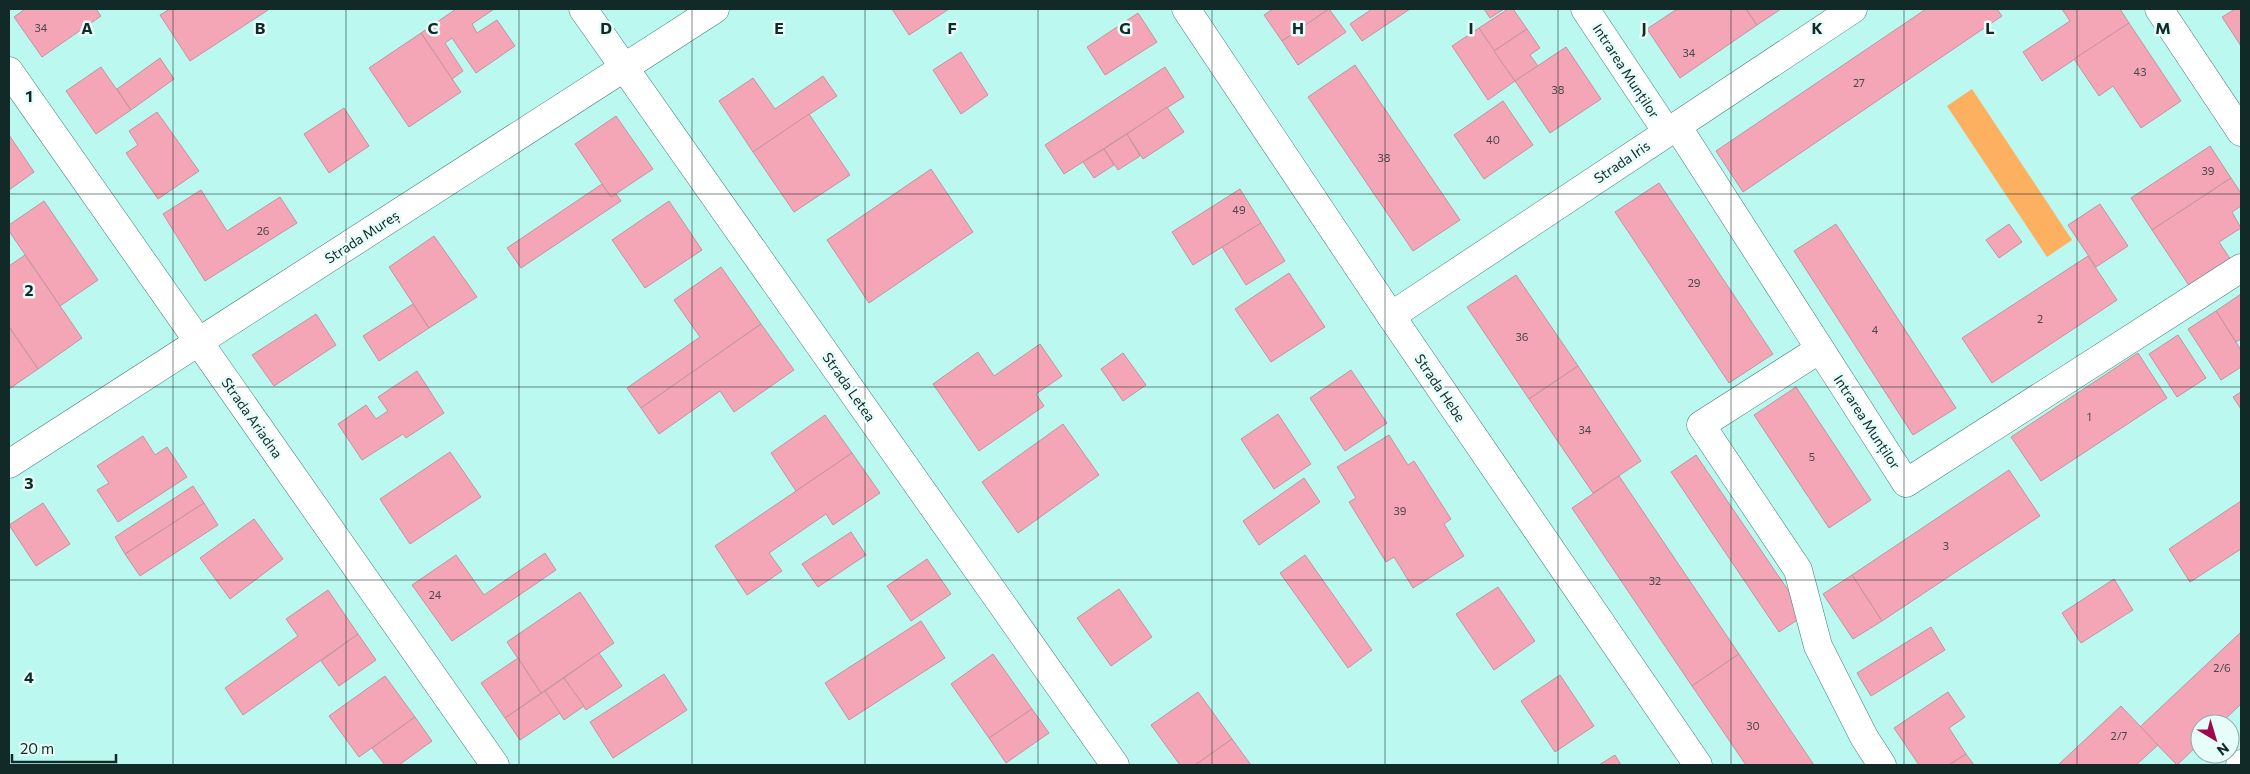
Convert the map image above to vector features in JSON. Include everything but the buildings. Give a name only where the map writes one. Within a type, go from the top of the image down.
[{"type":"street","name":"Strada Letea","points":[[583,9],[1115,765]]},
{"type":"street","name":"Strada Mureș","points":[[9,464],[715,9]]},
{"type":"street","name":"Strada Hebe","points":[[1186,9],[1391,316],[1698,765]]},
{"type":"street","name":"Intrarea Munților","points":[[1585,9],[1672,129],[1820,349],[1906,484],[2241,268]]},
{"type":"street","name":"Strada Iris","points":[[1391,316],[1853,9]]},
{"type":"street","points":[[2159,9],[2241,132]]},
{"type":"street","name":"Strada Ariadna","points":[[9,71],[495,765]]},
{"type":"street","points":[[1820,349],[1701,425],[1798,570],[1818,646],[1864,737],[1882,765]]},
{"type":"shaded area","points":[[1972,89],[2072,240],[2047,257],[1947,106]]}]
